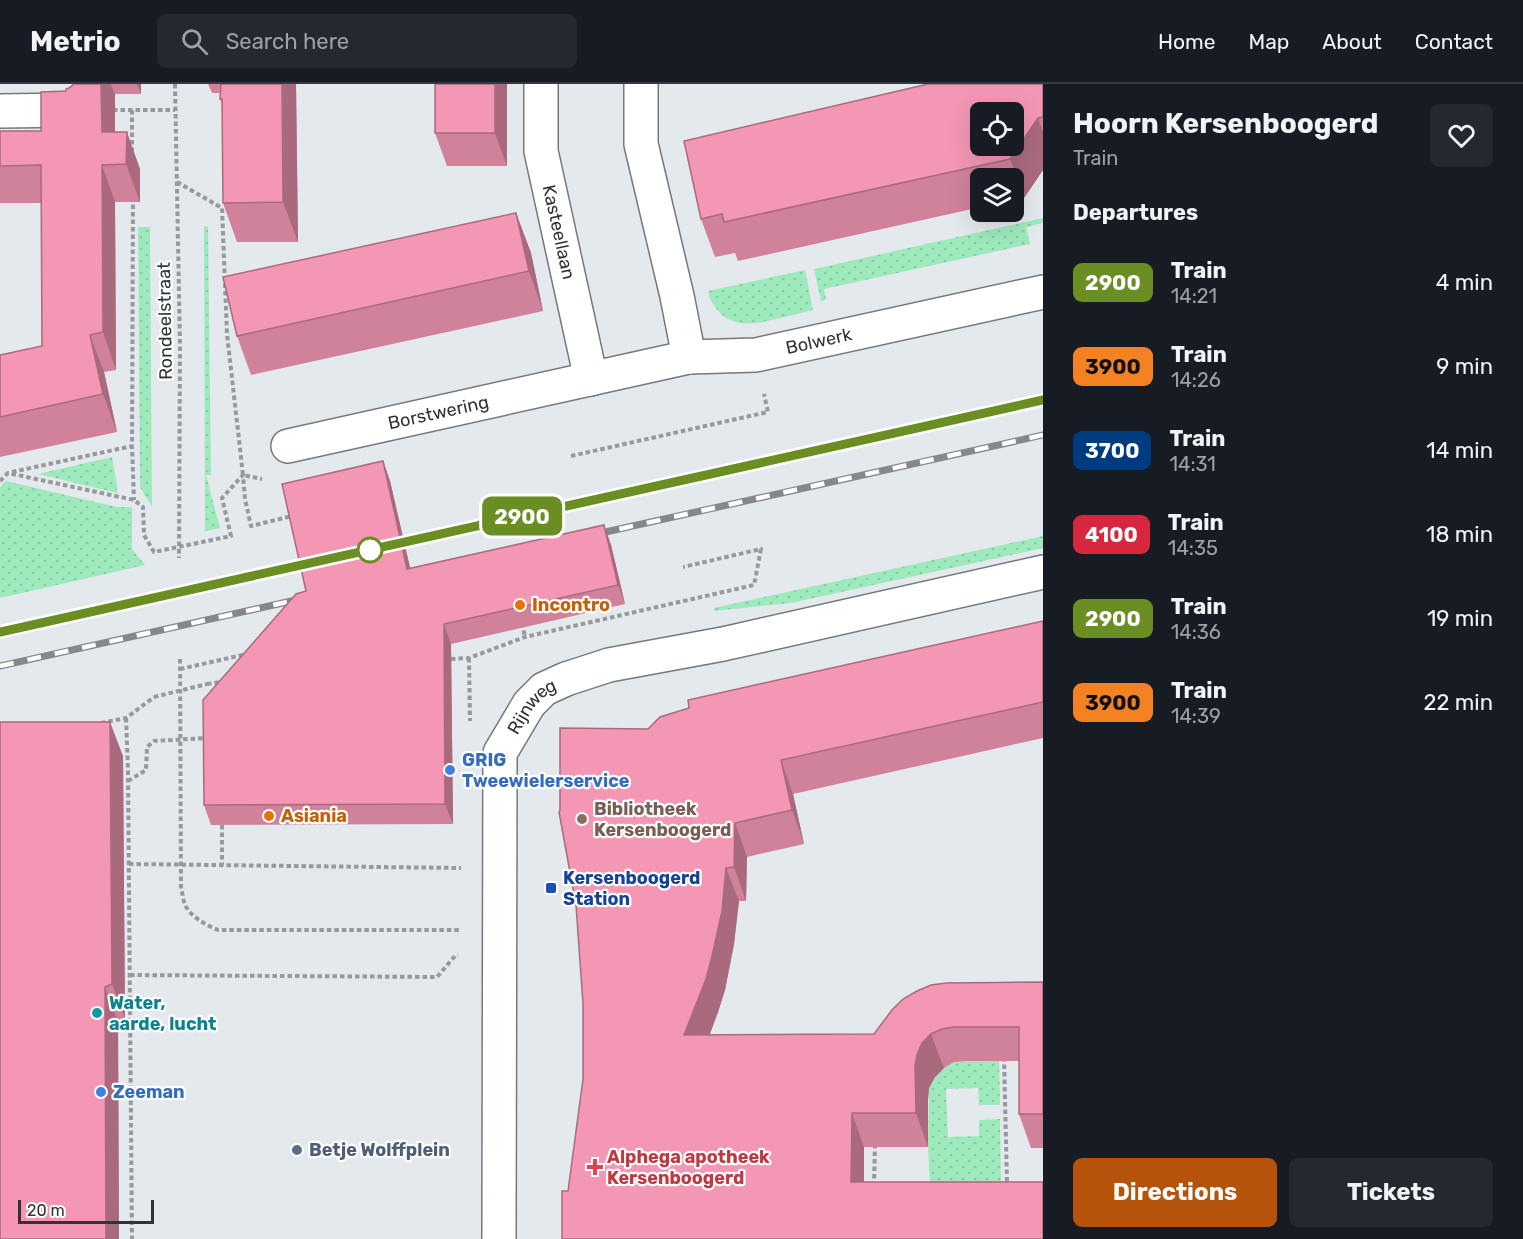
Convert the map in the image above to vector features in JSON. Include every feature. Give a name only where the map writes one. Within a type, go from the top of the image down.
[{"type":"street","name":"Kasteellaan","points":[[541,84],[541,151],[591,379]]},
{"type":"street","points":[[641,84],[641,144],[689,357]]},
{"type":"street","points":[[0,111],[73,110]]},
{"type":"street","name":"Bolwerk","points":[[591,379],[689,357],[756,355],[1043,292]]},
{"type":"street","name":"Borstwering","points":[[288,446],[591,379]]},
{"type":"street","name":"Rijnweg","points":[[501,1236],[500,753],[529,704],[544,689],[609,665],[723,644],[1043,572]]},
{"type":"path","name":"Rondeelstraat","points":[[175,84],[180,346],[179,558]]},
{"type":"path","points":[[73,110],[175,110]]},
{"type":"path","points":[[132,110],[132,157]]},
{"type":"path","points":[[176,182],[222,208],[227,334],[245,499],[251,526],[292,516]]},
{"type":"path","points":[[133,192],[132,446],[134,500]]},
{"type":"path","points":[[571,456],[753,416]]},
{"type":"path","points":[[0,481],[8,473],[132,446]]},
{"type":"path","points":[[8,473],[134,500],[143,507],[144,535],[154,552],[231,536],[222,498],[243,475]]},
{"type":"path","points":[[451,659],[469,658],[525,637],[754,585],[761,549],[683,567]]},
{"type":"path","points":[[522,620],[525,637]]},
{"type":"path","points":[[180,669],[254,652]]},
{"type":"path","points":[[180,659],[182,889],[185,906],[201,922],[218,930],[473,930],[500,928]]},
{"type":"path","points":[[91,724],[126,718],[154,697],[207,684],[230,681]]},
{"type":"path","points":[[126,718],[132,1239]]},
{"type":"path","points":[[128,782],[146,770],[147,747],[154,741],[211,738]]},
{"type":"path","points":[[222,825],[222,865]]},
{"type":"path","points":[[129,864],[472,868]]},
{"type":"path","points":[[130,975],[437,977],[455,956],[465,955]]},
{"type":"path","points":[[1004,1057],[1007,1188]]},
{"type":"path","points":[[874,1189],[875,1131]]},
{"type":"green space","points":[[1043,218],[1043,223],[1026,227],[1030,244],[824,289],[826,300],[821,301],[814,269]]},
{"type":"green space","points":[[204,226],[208,227],[211,475],[206,475],[220,528],[205,531]]},
{"type":"green space","points":[[138,227],[150,227],[152,507],[140,487]]},
{"type":"green space","points":[[805,270],[813,310],[760,322],[736,322],[722,315],[708,294],[708,291]]},
{"type":"green space","points":[[112,457],[117,493],[38,474]]},
{"type":"green space","points":[[6,481],[117,507],[132,507],[132,549],[145,565],[0,598],[0,487]]},
{"type":"green space","points":[[1043,536],[1043,548],[791,603],[714,611],[714,608]]},
{"type":"green space","points":[[999,1047],[1000,1105],[979,1105],[978,1088],[946,1089],[948,1137],[979,1136],[979,1120],[1000,1119],[1001,1183],[930,1182],[929,1087],[942,1068],[956,1061],[976,1061],[976,1048]]},
{"type":"building","points":[[74,84],[101,84],[102,132],[127,132],[126,164],[102,165],[103,332],[90,335],[103,394],[0,417],[0,355],[42,346],[41,165],[0,166],[0,131],[41,131],[41,92],[66,91]]},
{"type":"building","points":[[221,84],[282,84],[283,202],[223,203]]},
{"type":"building","points":[[435,84],[495,84],[495,133],[435,133]]},
{"type":"building","points":[[928,84],[1043,84],[1043,117],[1038,118],[1024,138],[1024,102],[970,102],[970,156],[1012,156],[1010,159],[724,222],[722,214],[701,219],[684,141]]},
{"type":"building","points":[[516,213],[529,271],[237,336],[223,277]]},
{"type":"building","points":[[383,461],[407,569],[604,525],[618,585],[444,624],[445,804],[204,805],[203,700],[296,594],[306,591],[282,484]]},
{"type":"building","points":[[1043,621],[1043,702],[781,760],[792,810],[735,823],[734,867],[726,868],[722,911],[712,956],[706,979],[684,1035],[874,1034],[903,999],[931,985],[1043,982],[1043,1114],[1019,1114],[1019,1027],[942,1029],[931,1034],[922,1043],[917,1055],[915,1065],[916,1113],[852,1113],[851,1182],[1043,1182],[1043,1239],[562,1239],[562,1191],[568,1191],[583,1079],[583,1004],[576,905],[559,812],[560,728],[648,729],[660,717],[689,708],[688,700]]},
{"type":"building","points":[[0,722],[110,722],[112,984],[105,987],[106,1239],[0,1239]]},
{"type":"railway","points":[[387,546],[1043,400]]},
{"type":"railway","points":[[592,535],[1043,435]]},
{"type":"railway","points":[[0,631],[317,561]]},
{"type":"railway","points":[[0,666],[305,598]]},
{"type":"train","name":"2900","points":[[0,632],[1043,400]]},
{"type":"place","name":"Incontro","points":[[520,605]]},
{"type":"place","name":"GRIG Tweewielerservice","points":[[450,770]]},
{"type":"place","name":"Asiania","points":[[269,816]]},
{"type":"place","name":"Bibliotheek Kersenboogerd","points":[[582,819]]},
{"type":"place","name":"Kersenboogerd Station","points":[[551,888]]},
{"type":"place","name":"Water, aarde, lucht","points":[[97,1013]]},
{"type":"place","name":"Zeeman","points":[[101,1092]]},
{"type":"place","name":"Betje Wolffplein","points":[[297,1150]]},
{"type":"place","name":"Alphega apotheek Kersenboogerd","points":[[595,1167]]}]
